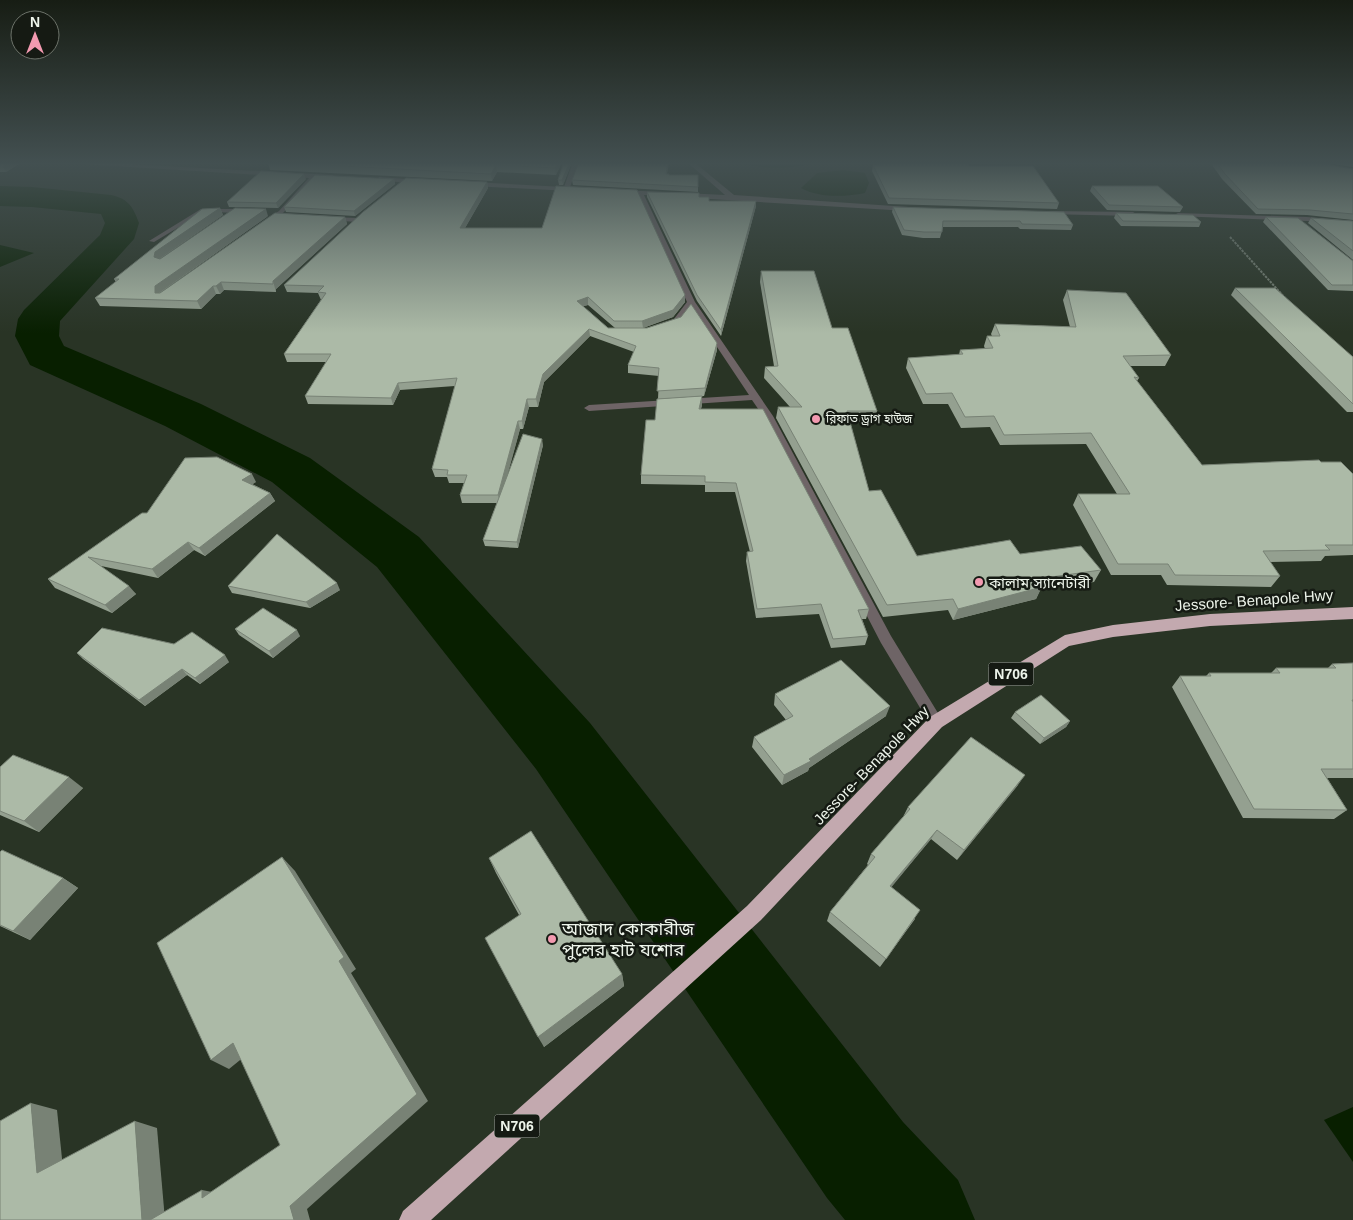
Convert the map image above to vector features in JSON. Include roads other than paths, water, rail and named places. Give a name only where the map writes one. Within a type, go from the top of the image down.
[{"type":"highway","name":"Jessore- Benapole Hwy","points":[[412,1220],[754,913],[936,722],[1015,671],[1065,642],[1113,630],[1210,620],[1353,613]]},
{"type":"street","points":[[152,241],[188,219]]},
{"type":"street","points":[[259,228],[271,219]]},
{"type":"street","points":[[351,226],[358,219]]},
{"type":"street","points":[[652,219],[691,302],[768,416],[886,639],[936,722]]},
{"type":"street","points":[[1305,219],[1353,223]]},
{"type":"street","points":[[1299,222],[1307,228]]},
{"type":"street","points":[[660,327],[677,321],[691,302]]},
{"type":"street","points":[[589,408],[755,397]]},
{"type":"waterway","points":[[121,219],[122,223],[116,239],[39,319],[37,336],[46,355],[183,415],[291,470],[398,552],[563,746],[865,1160],[918,1220]]},
{"type":"place","name":"রিফাত ড্রাগ হাউজ","points":[[816,419]]},
{"type":"place","name":"কালাম স্যানেটারী","points":[[979,582]]},
{"type":"place","name":"আজাদ কোকারীজ পুলের হাট যশোর","points":[[552,939]]}]
